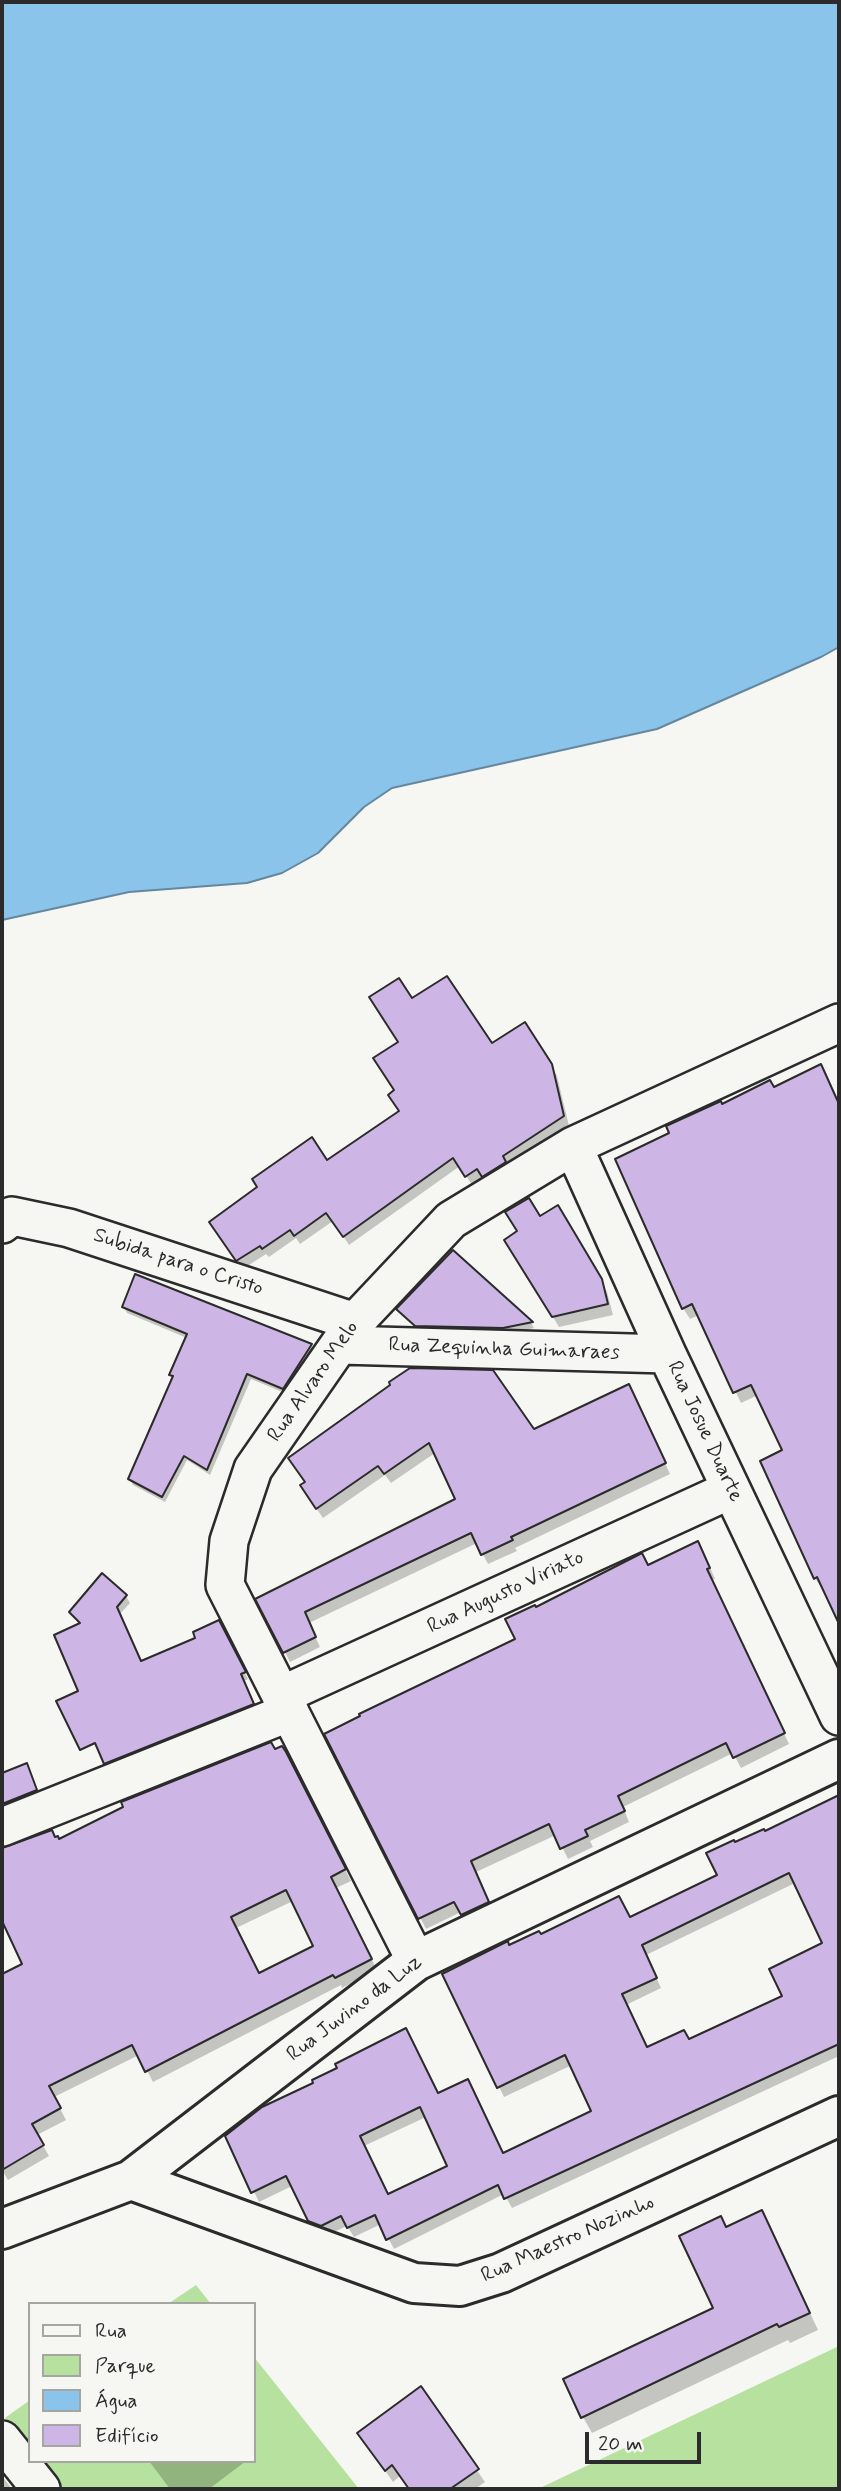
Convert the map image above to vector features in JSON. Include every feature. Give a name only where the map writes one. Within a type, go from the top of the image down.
[{"type":"street","name":"Rua Alvaro Melo","points":[[415,1961],[225,1585],[229,1541],[253,1469],[348,1333],[451,1220],[573,1146],[839,1023]]},
{"type":"street","name":"Rua Josue Duarte","points":[[573,1146],[730,1490],[839,1716]]},
{"type":"street","name":"Subida para o Cristo","points":[[2,1224],[12,1216],[69,1227],[348,1333]]},
{"type":"street","name":"Rua Zequinha Guimaraes","points":[[348,1333],[667,1354]]},
{"type":"street","name":"Rua Augusto Viriato","points":[[2,1827],[286,1704],[730,1490]]},
{"type":"street","name":"Rua Juvino da Luz","points":[[2,2229],[131,2180],[415,1961],[839,1759]]},
{"type":"street","name":"Rua Maestro Nozinho","points":[[131,2180],[414,2283],[460,2286],[501,2273],[839,2116]]},
{"type":"street","points":[[2,2440],[41,2489]]},
{"type":"green space","points":[[196,2285],[209,2302],[171,2302]]},
{"type":"green space","points":[[839,2346],[839,2489],[535,2489],[540,2488]]},
{"type":"green space","points":[[256,2360],[359,2489],[62,2489],[42,2463],[256,2463]]},
{"type":"green space","points":[[28,2401],[28,2446],[5,2418]]},
{"type":"water","points":[[2,2],[839,2],[839,647],[657,729],[392,788],[364,807],[318,853],[282,873],[247,883],[129,892],[2,920]]},
{"type":"building","points":[[447,976],[492,1043],[525,1022],[552,1064],[564,1116],[503,1156],[506,1162],[482,1177],[477,1169],[465,1177],[453,1158],[343,1237],[326,1213],[294,1236],[290,1230],[262,1249],[260,1246],[236,1261],[209,1222],[257,1187],[252,1179],[312,1137],[327,1160],[399,1111],[388,1095],[394,1090],[373,1058],[398,1042],[369,997],[399,978],[412,998]]},
{"type":"building","points":[[821,1064],[839,1104],[839,1624],[817,1577],[814,1579],[760,1461],[782,1450],[751,1385],[733,1393],[692,1304],[682,1309],[615,1159],[669,1133],[666,1126],[721,1101],[722,1104],[770,1080],[774,1087]]},
{"type":"building","points":[[529,1198],[540,1216],[558,1205],[602,1279],[608,1304],[552,1317],[504,1240],[517,1231],[505,1212]]},
{"type":"building","points":[[453,1250],[533,1322],[503,1328],[415,1326],[396,1309]]},
{"type":"building","points":[[135,1274],[312,1344],[283,1389],[247,1374],[207,1470],[184,1456],[162,1497],[128,1479],[173,1376],[169,1375],[187,1334],[122,1307]]},
{"type":"building","points":[[410,1368],[493,1370],[534,1429],[629,1384],[666,1463],[511,1537],[513,1540],[481,1555],[471,1533],[305,1612],[316,1637],[283,1653],[255,1599],[455,1499],[429,1443],[384,1474],[378,1466],[316,1509],[300,1485],[305,1482],[288,1458]]},
{"type":"building","points":[[698,1541],[710,1568],[707,1569],[785,1733],[733,1758],[726,1743],[618,1796],[625,1811],[585,1830],[588,1836],[560,1849],[549,1824],[471,1861],[489,1902],[461,1915],[454,1902],[418,1919],[324,1734],[360,1716],[359,1714],[515,1639],[505,1619],[535,1605],[536,1607],[642,1553],[648,1565]]},
{"type":"building","points":[[102,1573],[127,1595],[117,1607],[141,1661],[195,1638],[193,1632],[219,1620],[246,1672],[241,1674],[254,1704],[104,1764],[95,1743],[80,1750],[56,1701],[78,1691],[54,1635],[80,1623],[69,1612]]},
{"type":"building","points":[[271,1742],[275,1749],[282,1746],[346,1869],[331,1877],[372,1959],[335,1978],[333,1975],[145,2072],[132,2045],[49,2086],[61,2108],[32,2124],[44,2145],[2,2170],[2,1974],[22,1964],[2,1921],[2,1848],[52,1830],[59,1839],[123,1807],[121,1802]],"holes":[[[286,1890],[313,1946],[259,1973],[231,1917]]]},
{"type":"building","points":[[27,1763],[37,1790],[2,1804],[2,1773]]},
{"type":"building","points":[[839,1795],[839,2044],[504,2199],[498,2185],[386,2240],[375,2215],[347,2228],[341,2216],[321,2226],[308,2221],[286,2176],[251,2193],[225,2136],[262,2107],[313,2083],[312,2080],[337,2068],[335,2064],[406,2028],[438,2093],[468,2079],[503,2153],[591,2111],[565,2055],[497,2088],[442,1974],[508,1941],[509,1945],[539,1931],[541,1934],[619,1896],[630,1917],[717,1875],[706,1853],[734,1840],[735,1842],[764,1829],[765,1831]],"holes":[[[789,1873],[822,1943],[769,1969],[782,1996],[689,2039],[684,2030],[647,2047],[622,1994],[657,1978],[642,1945]],[[420,2107],[447,2166],[388,2194],[360,2136]]]},
{"type":"building","points":[[762,2210],[810,2313],[779,2327],[777,2324],[581,2418],[563,2379],[713,2308],[679,2236],[721,2216],[726,2227]]},
{"type":"building","points":[[421,2386],[479,2469],[450,2489],[409,2489],[392,2465],[385,2471],[357,2433]]}]
